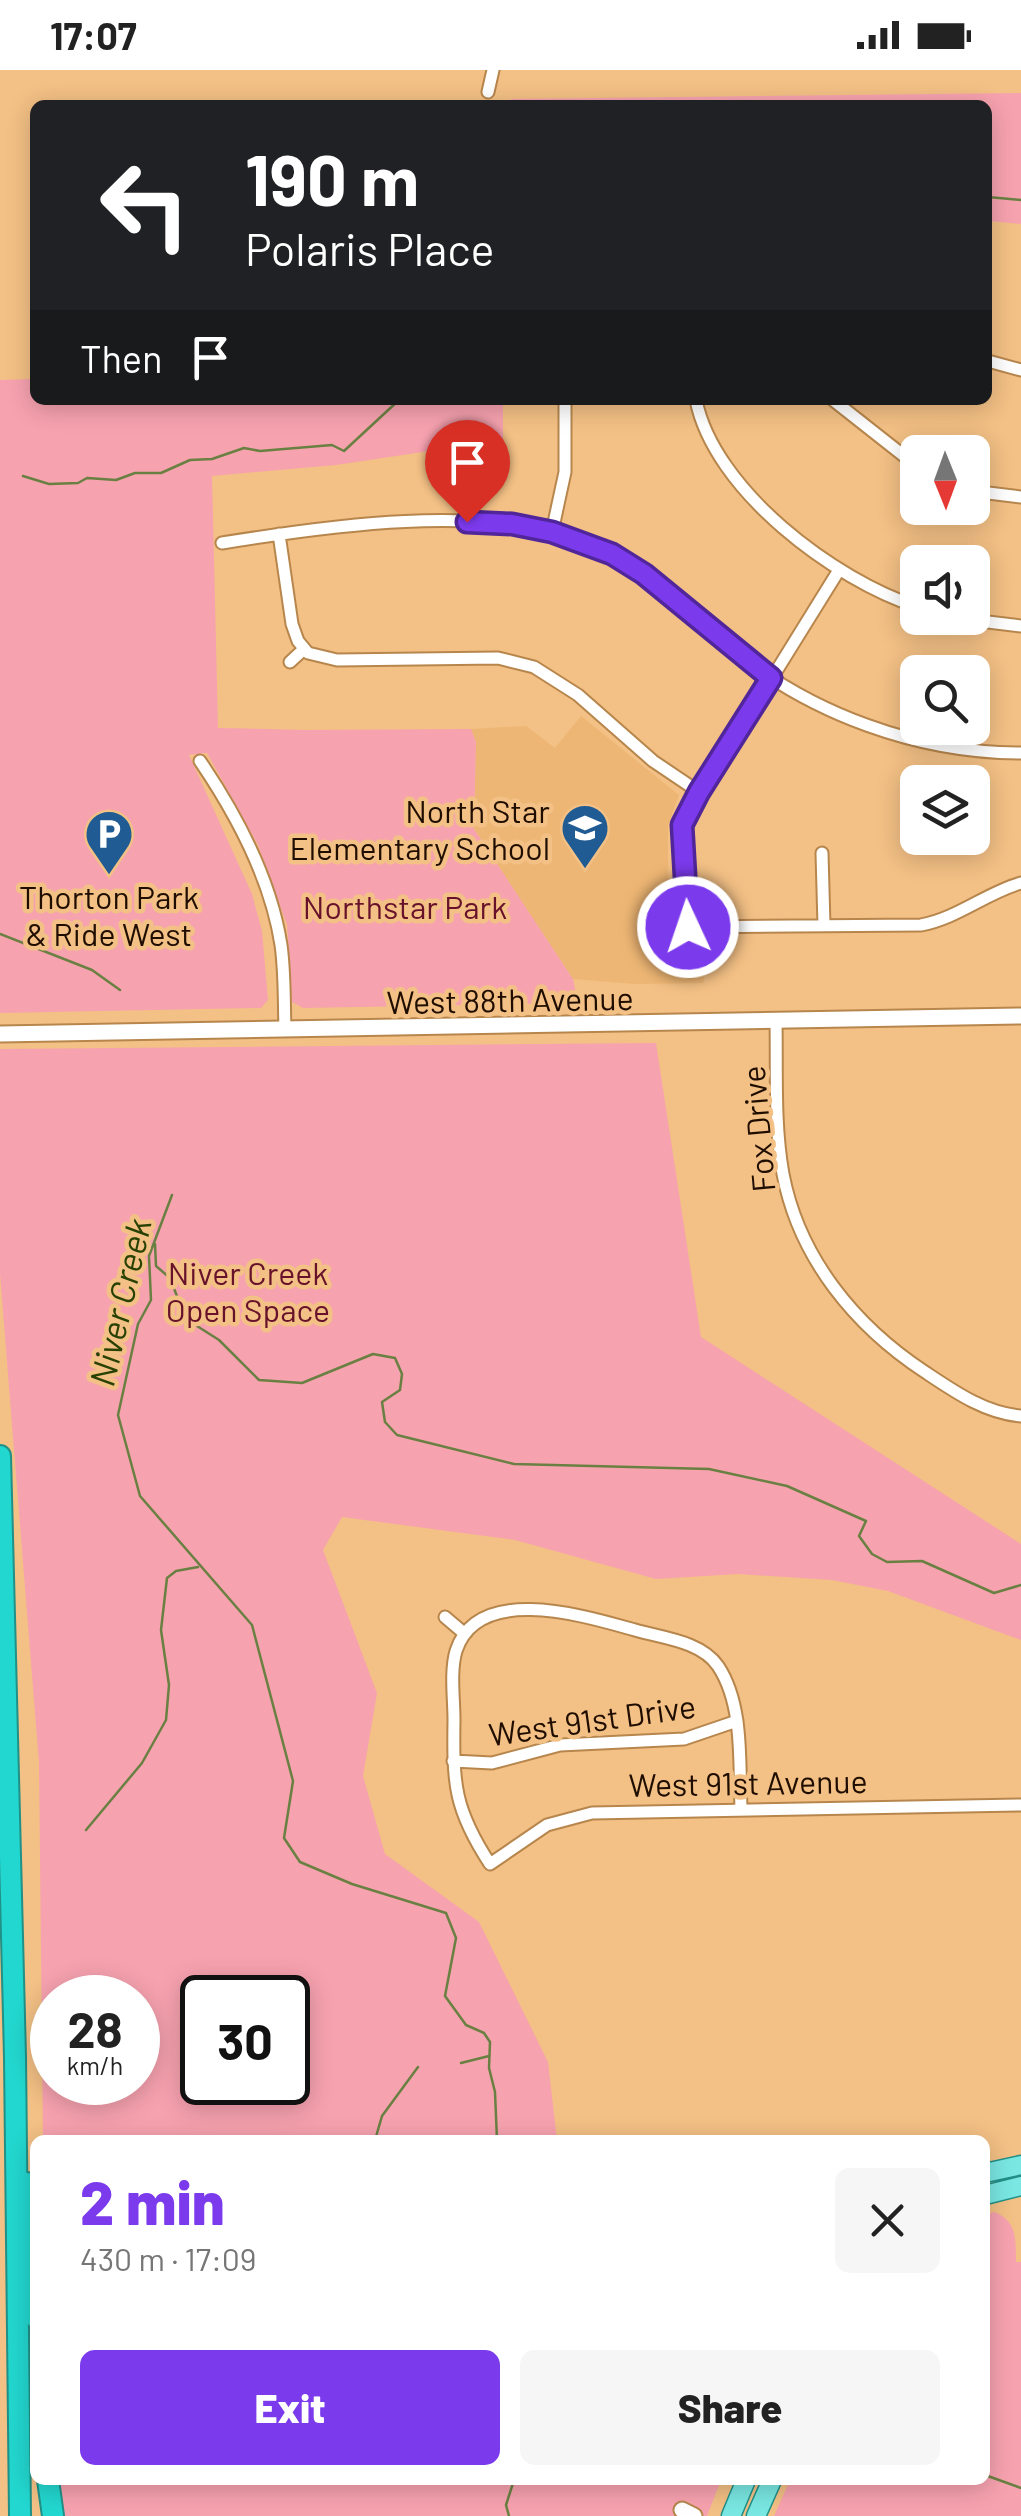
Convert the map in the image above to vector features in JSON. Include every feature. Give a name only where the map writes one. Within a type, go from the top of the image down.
[{"type":"highway","points":[[0,1456],[15,2057],[20,2516]]},
{"type":"highway","points":[[0,1992],[9,2516]]},
{"type":"highway","points":[[15,2057],[22,2084],[30,2227]]},
{"type":"highway","points":[[49,2485],[53,2516]]},
{"type":"main road","name":"West 88th Avenue","points":[[0,1034],[1021,1016]]},
{"type":"main road","points":[[990,2172],[1021,2165]]},
{"type":"main road","points":[[990,2195],[1021,2186]]},
{"type":"main road","points":[[731,2516],[744,2485]]},
{"type":"main road","points":[[756,2516],[770,2485]]},
{"type":"street","points":[[488,92],[493,70]]},
{"type":"street","points":[[992,362],[1021,370]]},
{"type":"street","points":[[552,532],[565,472],[565,405]]},
{"type":"street","points":[[698,405],[710,444],[753,500],[839,570],[900,600]]},
{"type":"street","points":[[839,405],[900,453]]},
{"type":"street","points":[[990,493],[1021,497]]},
{"type":"street","points":[[222,543],[343,526],[467,522],[512,524],[552,532],[586,542],[630,564],[771,678],[834,712],[881,730],[945,746],[1021,753]]},
{"type":"street","points":[[278,534],[290,614],[304,650],[319,658],[337,660],[479,658],[524,663],[554,678],[653,761],[699,792]]},
{"type":"street","points":[[839,570],[682,825],[688,927],[934,922],[1021,884]]},
{"type":"street","points":[[990,622],[1021,626]]},
{"type":"street","points":[[290,662],[304,650]]},
{"type":"street","points":[[200,761],[251,853],[271,902],[282,955],[285,1030]]},
{"type":"street","points":[[822,854],[824,926]]},
{"type":"street","name":"Fox Drive","points":[[776,1022],[782,1171],[794,1213],[821,1270],[852,1311],[900,1355],[971,1401],[1021,1416]]},
{"type":"street","points":[[453,1761],[454,1660],[466,1634],[491,1616],[520,1610],[573,1613],[680,1642],[698,1649],[716,1663],[736,1722],[740,1808]]},
{"type":"street","points":[[445,1617],[466,1634]]},
{"type":"street","name":"West 91st Drive","points":[[453,1761],[492,1763],[560,1745],[684,1739],[736,1722]]},
{"type":"street","name":"West 91st Avenue","points":[[453,1761],[456,1799],[472,1837],[490,1864],[548,1825],[578,1814],[1021,1804]]},
{"type":"shaded area","name":"North Star Elementary School","points":[[581,716],[679,795],[668,825],[668,938],[702,939],[704,983],[635,984],[573,979],[474,829],[476,742],[471,729],[526,726],[555,748]]},
{"type":"green space","points":[[1021,93],[1021,224],[992,221],[992,100],[512,99]]},
{"type":"green space","name":"Northstar Park","points":[[30,379],[30,405],[503,405],[503,440],[336,465],[212,476],[218,728],[471,729],[476,742],[474,829],[573,979],[578,1003],[303,1008],[292,1002],[287,925],[258,845],[207,753],[189,755],[252,894],[262,931],[268,1000],[261,1008],[0,1013],[0,380]]},
{"type":"green space","name":"Niver Creek Open Space","points":[[656,1043],[701,1337],[1021,1544],[1021,1640],[888,1591],[832,1580],[738,1574],[656,1579],[515,1540],[342,1517],[323,1550],[377,1693],[363,1776],[385,1854],[479,1922],[548,2062],[556,2135],[43,2135],[43,2105],[160,2105],[160,1975],[41,1975],[39,1763],[0,1274],[0,1049]]},
{"type":"green space","points":[[990,2213],[1002,2216],[1011,2226],[1016,2262],[1021,2262],[1021,2516],[774,2516],[788,2485],[990,2485]]},
{"type":"green space","points":[[46,2485],[719,2485],[707,2516],[47,2516]]},
{"type":"waterway","points":[[992,197],[1021,200]]},
{"type":"waterway","points":[[23,476],[49,484],[78,483],[87,478],[116,480],[135,473],[161,473],[190,460],[212,459],[244,448],[260,451],[332,445],[344,451],[394,405]]},
{"type":"waterway","name":"Niver Creek","points":[[0,934],[92,970],[120,990]]},
{"type":"waterway","name":"Niver Creek","points":[[172,1195],[149,1256],[151,1300],[138,1324],[118,1415],[140,1496],[252,1625],[293,1781],[284,1838],[300,1862],[352,1884],[446,1913],[456,1938],[445,1996],[466,2025],[484,2033],[490,2042],[497,2135]]},
{"type":"waterway","points":[[155,1244],[156,1266],[170,1278],[180,1304],[191,1307],[201,1318],[197,1326],[219,1340],[259,1380],[302,1383],[373,1354],[395,1358],[402,1374],[400,1390],[382,1402],[385,1422],[397,1435],[514,1464],[709,1469],[787,1486],[866,1521],[859,1536],[872,1554],[887,1562],[922,1561],[994,1593],[1021,1585]]},
{"type":"waterway","points":[[86,1830],[142,1763],[166,1720],[169,1685],[161,1630],[167,1578],[176,1571],[198,1567]]},
{"type":"waterway","points":[[461,2063],[489,2056]]},
{"type":"waterway","points":[[376,2135],[382,2116],[418,2067]]},
{"type":"waterway","name":"Niver Creek","points":[[990,2477],[1021,2488]]},
{"type":"waterway","points":[[509,2516],[506,2505],[512,2485]]},
{"type":"place","name":"North Star Elementary School","points":[[585,870]]},
{"type":"place","name":"Thorton Park & Ride West","points":[[109,876]]},
{"type":"route","points":[[467,522],[512,524],[552,532],[612,554],[644,574],[771,678],[682,825],[688,927]]}]
